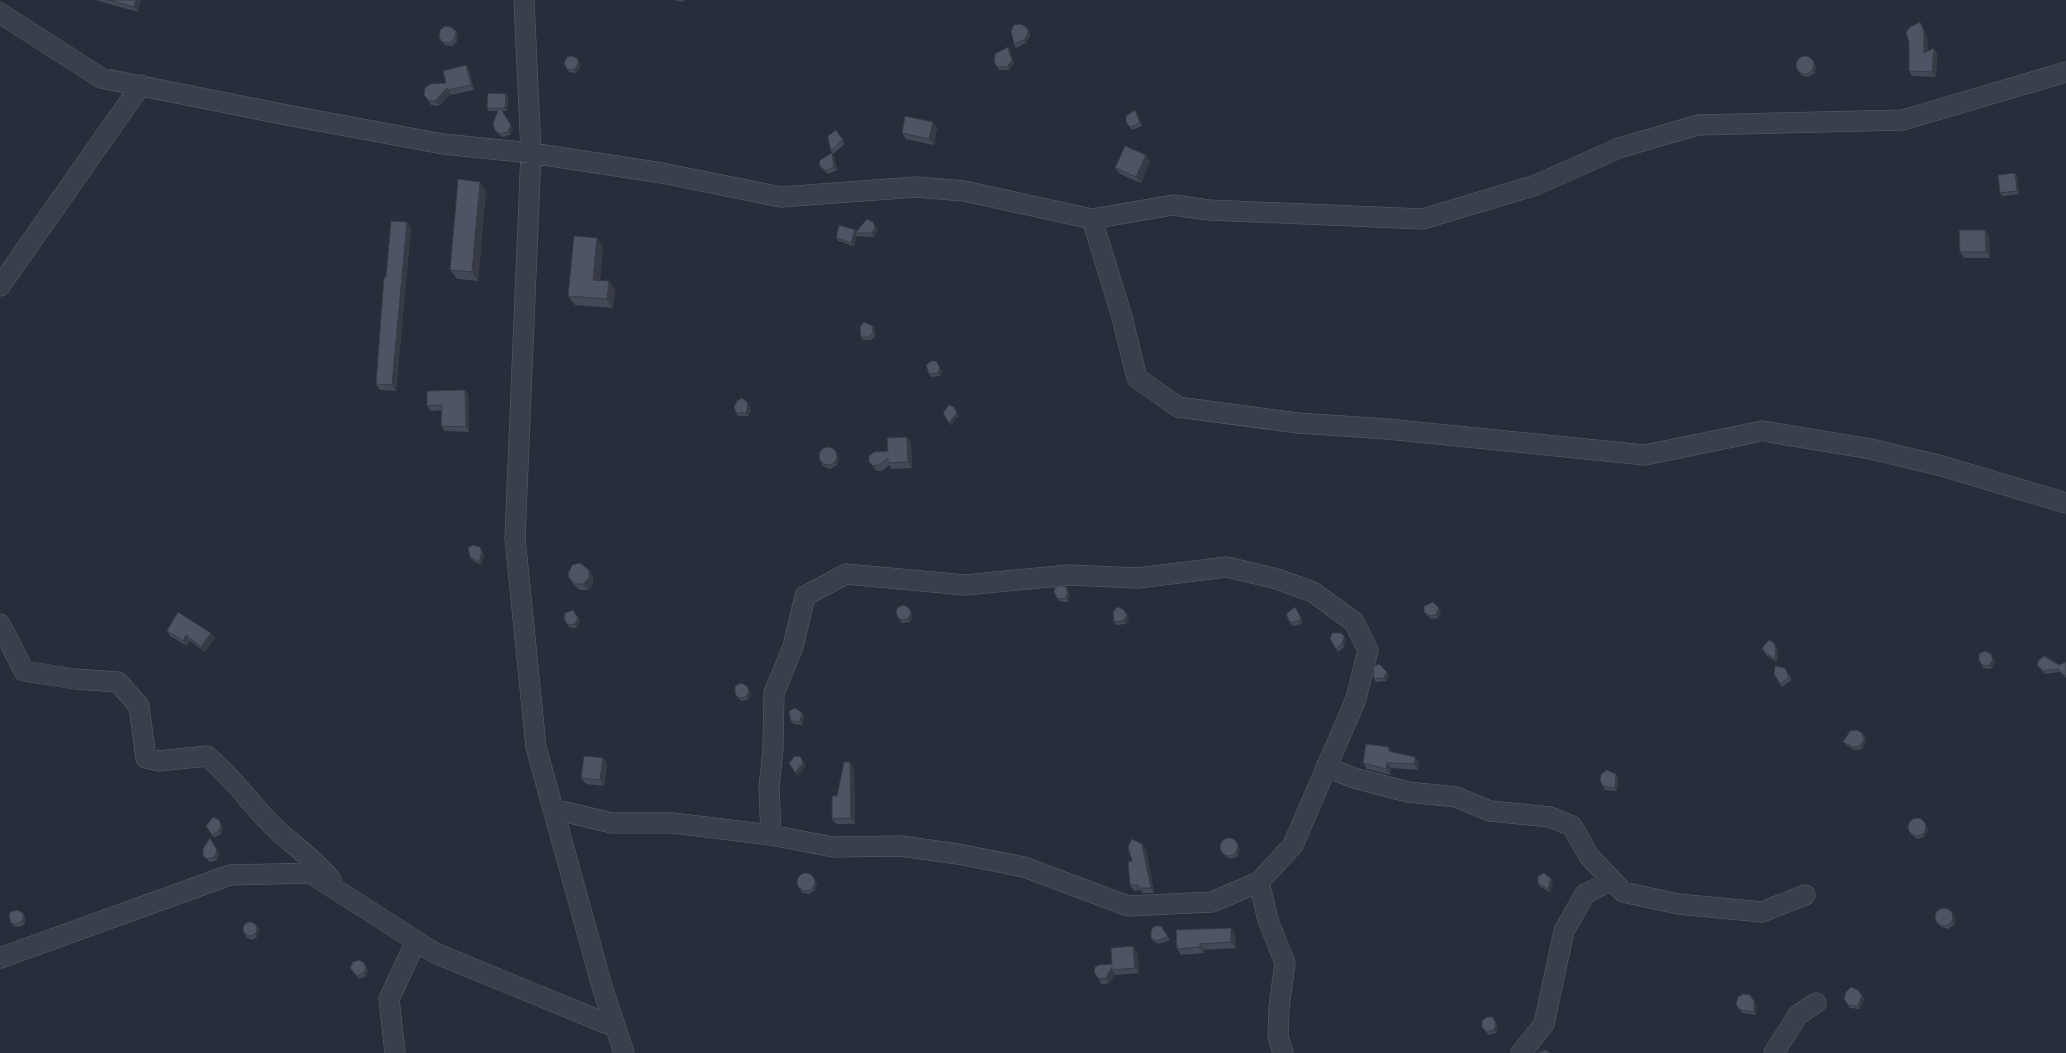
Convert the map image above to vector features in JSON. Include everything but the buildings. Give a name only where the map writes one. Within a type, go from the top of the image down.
[{"type":"street","points":[[524,0],[531,153],[515,538],[536,746],[603,990],[624,1053]]},
{"type":"street","points":[[0,13],[101,78],[443,144],[531,153],[662,173],[781,197],[916,187],[964,191],[1092,219],[1173,205],[1229,211],[1423,219],[1536,185],[1619,148],[1698,125],[1903,120],[2066,72]]},
{"type":"street","points":[[0,286],[141,85]]},
{"type":"street","points":[[1092,219],[1122,317],[1137,378],[1178,407],[1298,423],[1387,429],[1645,455],[1762,431],[1871,449],[1942,466],[2066,502]]},
{"type":"street","points":[[553,809],[612,823],[673,824],[771,835],[833,846],[901,846],[958,854],[1024,867],[1128,906],[1212,902],[1259,882],[1293,845],[1356,699],[1368,650],[1354,622],[1313,592],[1277,579],[1228,567],[1138,578],[1069,576],[965,584],[846,574],[805,596],[792,647],[774,693],[773,749],[769,788],[771,835]]},
{"type":"street","points":[[0,624],[24,671],[74,679],[118,682],[139,706],[146,758],[159,761],[207,756],[224,770],[271,824],[318,863],[338,891]]},
{"type":"street","points":[[1326,767],[1354,778],[1408,792],[1456,797],[1490,811],[1550,817],[1565,823],[1572,826],[1589,856],[1623,892],[1678,904],[1762,912],[1805,895]]},
{"type":"street","points":[[0,958],[230,875],[310,873],[435,953],[615,1027]]},
{"type":"street","points":[[1521,1053],[1544,1024],[1564,931],[1586,894],[1612,880]]},
{"type":"street","points":[[1259,882],[1268,920],[1285,963],[1279,1007],[1278,1036],[1283,1053]]},
{"type":"street","points":[[395,1053],[389,999],[416,940]]},
{"type":"street","points":[[1774,1053],[1798,1015],[1816,1003]]}]
